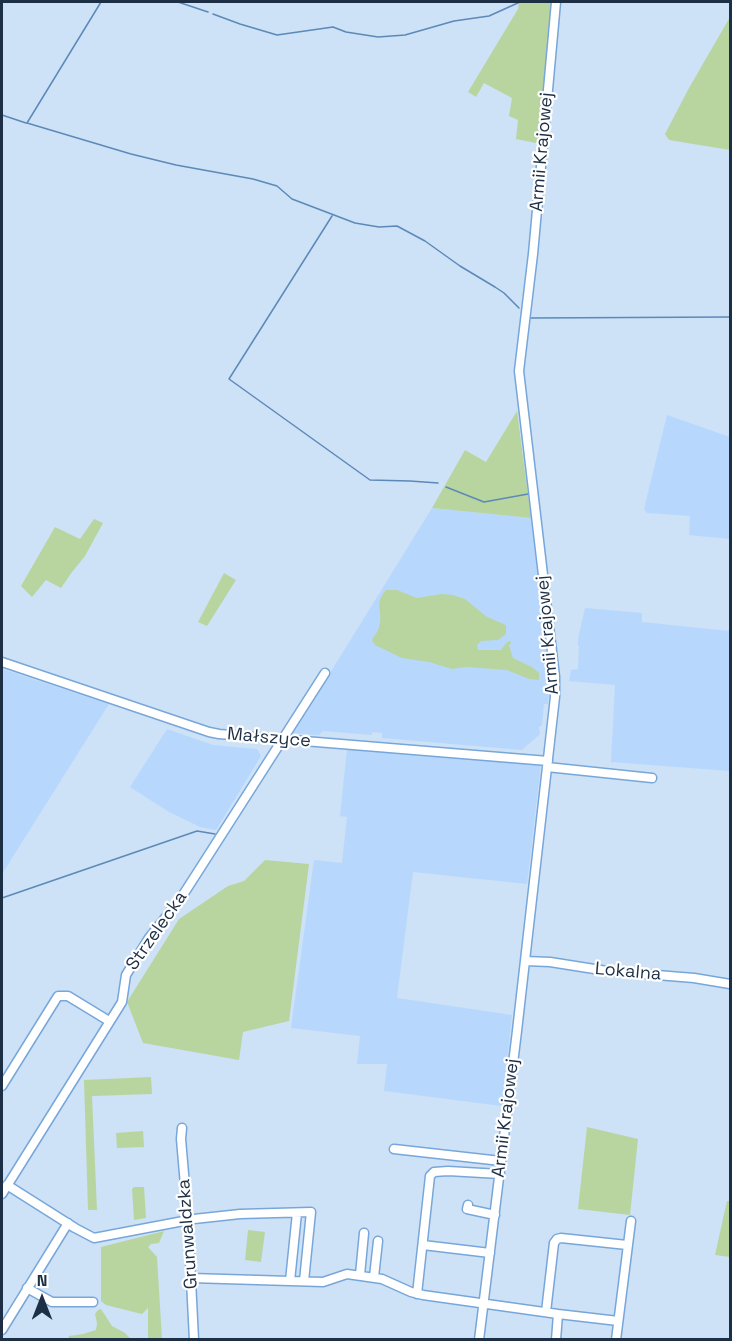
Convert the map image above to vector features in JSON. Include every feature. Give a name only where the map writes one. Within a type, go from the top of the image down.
[{"type":"street","name":"Armii Krajowej","points":[[479,1340],[555,697],[555,677],[520,381],[520,361],[556,2]]},
{"type":"street","name":"Małszyce","points":[[2,663],[219,734],[548,764],[652,778]]},
{"type":"street","name":"Strzelecka","points":[[2,1194],[122,1002],[126,975],[149,938],[181,898],[325,673]]},
{"type":"street","name":"Lokalna","points":[[525,961],[694,978],[730,984]]},
{"type":"street","points":[[2,1086],[58,996],[68,996],[109,1022]]},
{"type":"street","name":"Grunwaldzka","points":[[182,1128],[194,1340]]},
{"type":"street","points":[[394,1149],[501,1161]]},
{"type":"street","points":[[417,1294],[430,1176],[434,1172],[448,1171],[500,1174]]},
{"type":"street","points":[[7,1185],[94,1238],[188,1220],[240,1214],[312,1212],[304,1281]]},
{"type":"street","points":[[468,1205],[467,1209],[495,1215]]},
{"type":"street","points":[[290,1281],[297,1213]]},
{"type":"street","points":[[616,1340],[631,1221]]},
{"type":"street","points":[[2,1330],[68,1224]]},
{"type":"street","points":[[360,1275],[364,1233]]},
{"type":"street","points":[[546,1312],[554,1243],[557,1239],[627,1245]]},
{"type":"street","points":[[374,1277],[378,1241]]},
{"type":"street","points":[[423,1245],[490,1253]]},
{"type":"street","points":[[191,1278],[324,1282],[347,1274],[360,1275],[382,1279],[417,1294],[618,1321]]},
{"type":"street","points":[[27,1288],[52,1302],[93,1302]]},
{"type":"street","points":[[556,1340],[558,1314]]},
{"type":"shaded area","points":[[667,415],[730,437],[730,539],[689,535],[690,516],[647,513],[644,509]]},
{"type":"shaded area","points":[[432,508],[531,518],[550,684],[548,704],[544,704],[542,725],[539,727],[540,734],[522,750],[382,738],[382,733],[372,732],[372,735],[323,731],[319,735],[293,733]]},
{"type":"shaded area","points":[[585,608],[642,613],[642,622],[730,631],[730,771],[611,762],[615,685],[569,681],[571,670],[578,669],[578,639]]},
{"type":"shaded area","points":[[2,669],[109,704],[2,874]]},
{"type":"shaded area","points":[[167,729],[213,745],[257,749],[261,756],[216,830],[200,827],[169,812],[130,787]]},
{"type":"shaded area","points":[[347,749],[541,764],[527,884],[413,872],[397,998],[512,1015],[502,1106],[384,1091],[387,1064],[357,1064],[360,1036],[291,1028],[314,860],[342,863],[347,817],[340,816]]},
{"type":"green space","points":[[519,2],[551,2],[541,144],[516,139],[518,120],[509,116],[512,98],[484,83],[476,97],[468,92],[518,9]]},
{"type":"green space","points":[[730,17],[730,150],[669,140],[665,134]]},
{"type":"green space","points":[[517,411],[531,518],[432,508],[465,450],[486,462]]},
{"type":"green space","points":[[94,519],[103,523],[85,556],[61,588],[46,580],[32,597],[21,586],[55,527],[80,539]]},
{"type":"green space","points":[[224,573],[236,580],[207,626],[198,622]]},
{"type":"green space","points":[[386,590],[397,590],[417,598],[441,594],[465,599],[487,617],[506,625],[506,634],[498,640],[481,641],[477,645],[478,650],[501,650],[507,642],[511,641],[509,645],[513,658],[532,667],[539,673],[539,680],[529,679],[507,670],[466,667],[452,669],[429,662],[402,658],[375,645],[372,640],[380,622],[379,604]]},
{"type":"green space","points":[[265,860],[309,864],[289,1021],[243,1032],[239,1060],[143,1043],[127,1002],[179,919],[228,886],[244,881]]},
{"type":"green space","points":[[151,1077],[152,1094],[92,1096],[97,1210],[88,1210],[84,1080]]},
{"type":"green space","points":[[587,1127],[638,1139],[630,1215],[578,1209]]},
{"type":"green space","points":[[143,1131],[144,1147],[117,1148],[116,1133]]},
{"type":"green space","points":[[144,1187],[146,1218],[134,1220],[132,1189]]},
{"type":"green space","points":[[727,1201],[730,1201],[730,1257],[715,1255]]},
{"type":"green space","points":[[248,1230],[265,1232],[261,1262],[245,1260]]},
{"type":"green space","points":[[164,1231],[159,1243],[148,1247],[157,1257],[162,1339],[148,1339],[148,1308],[142,1314],[106,1305],[101,1301],[101,1247]]},
{"type":"green space","points":[[101,1309],[112,1326],[131,1339],[68,1339],[69,1336],[96,1330],[95,1314]]},
{"type":"waterway","points":[[101,2],[27,123],[131,154],[277,186],[292,199],[355,223],[379,227],[397,226],[425,241],[504,293],[519,308]]},
{"type":"waterway","points":[[178,2],[208,12]]},
{"type":"waterway","points":[[213,14],[277,35],[333,27],[346,32],[378,37],[405,35],[454,21],[489,16],[520,2]]},
{"type":"waterway","points":[[2,115],[26,123]]},
{"type":"waterway","points":[[332,216],[229,379],[370,480],[438,483]]},
{"type":"waterway","points":[[531,318],[730,317]]},
{"type":"waterway","points":[[446,487],[484,502],[528,494]]},
{"type":"waterway","points":[[2,898],[197,831],[215,834]]}]
